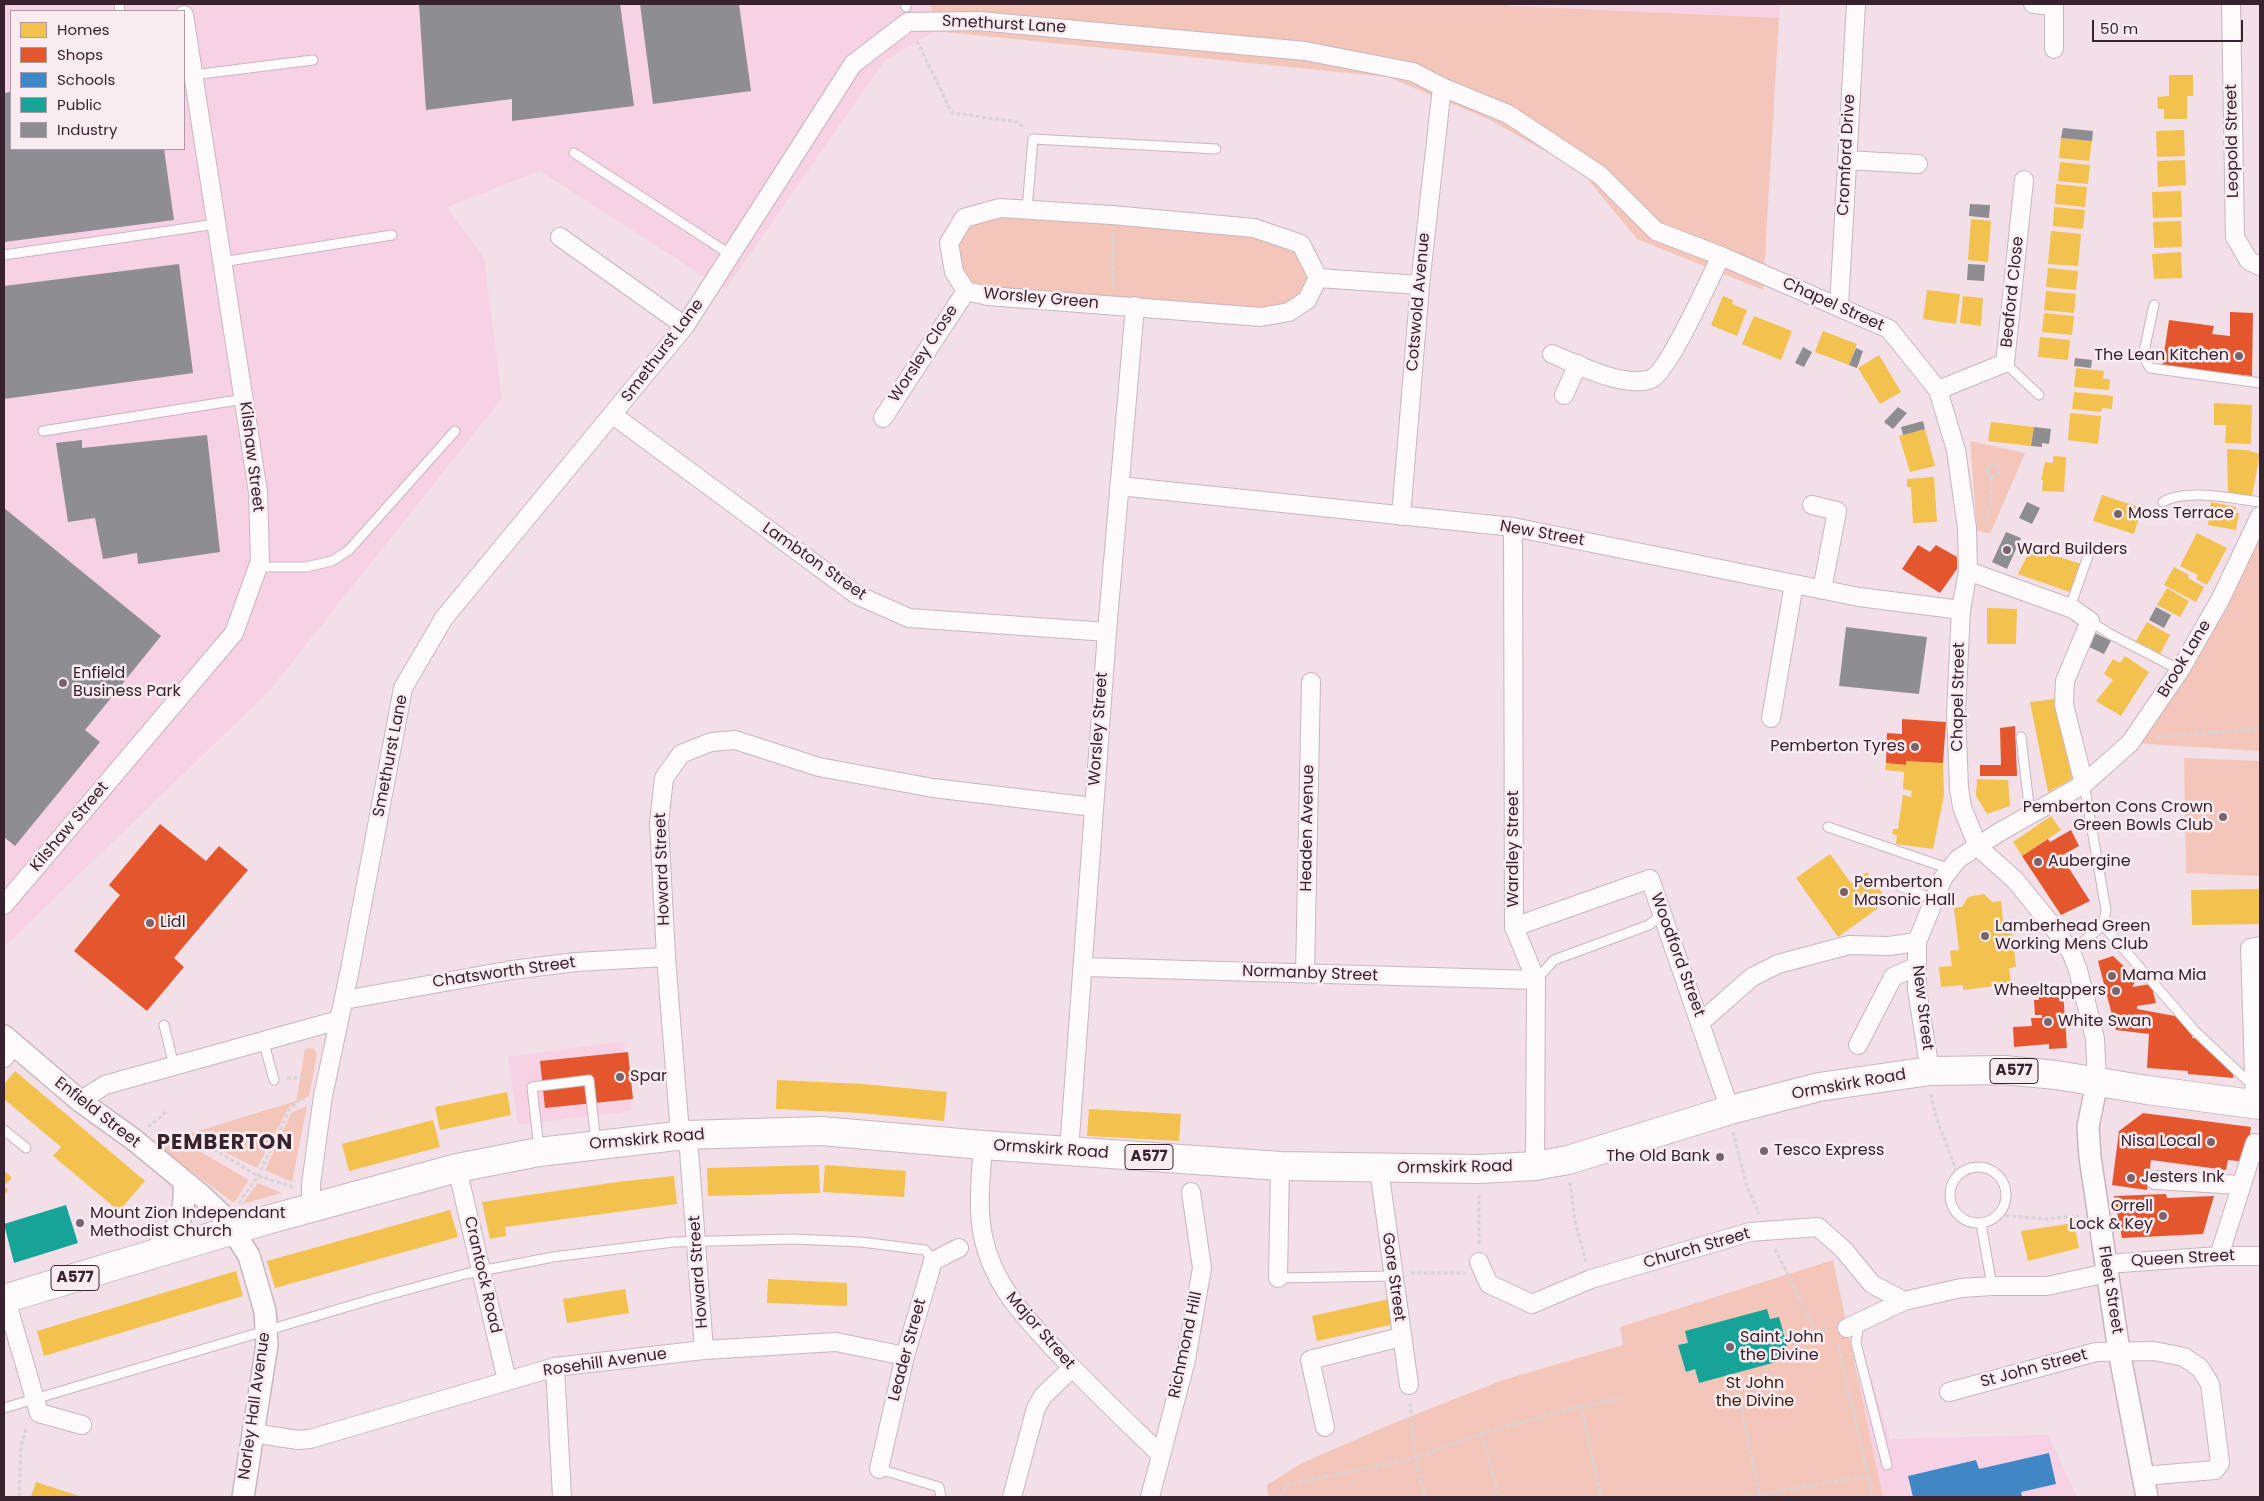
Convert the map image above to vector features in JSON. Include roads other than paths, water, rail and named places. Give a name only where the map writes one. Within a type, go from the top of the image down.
[{"type":"highway","name":"Ormskirk Road","points":[[4,1297],[234,1230],[313,1200],[539,1152],[684,1135],[821,1131],[1069,1152],[1280,1166],[1379,1169],[1479,1169],[1535,1166],[1568,1160],[1727,1121],[1819,1087],[1930,1071],[2004,1070],[2257,1099]]},
{"type":"street","name":"Cromford Drive","points":[[1839,306],[1856,4]]},
{"type":"street","points":[[2033,4],[2054,6],[2054,49]]},
{"type":"street","name":"Leopold Street","points":[[2231,4],[2234,237],[2249,262],[2260,266]]},
{"type":"street","name":"Smethurst Lane","points":[[313,1200],[324,1090],[344,1000],[403,688],[444,618],[685,326],[853,64],[907,11],[980,21],[1305,51],[1412,72],[1442,87]]},
{"type":"street","name":"Kilshaw Street","points":[[4,905],[234,634],[260,561],[258,492],[185,28]]},
{"type":"street","name":"Chapel Street","points":[[1442,87],[1508,114],[1600,174],[1656,231],[1721,256],[1889,328],[1938,390],[1956,450],[1967,528],[1968,571],[1961,610],[1956,712],[1959,788],[1968,825],[1978,847]]},
{"type":"street","name":"Cotswold Avenue","points":[[1401,516],[1420,285],[1442,87]]},
{"type":"street","points":[[1846,160],[1918,164]]},
{"type":"street","name":"Beaford Close","points":[[1938,390],[2005,363],[2024,180]]},
{"type":"street","name":"Worsley Green","points":[[1000,208],[1027,210],[1112,215],[1254,228],[1301,244],[1318,278],[1307,300],[1289,312],[1261,317],[988,296],[966,291],[954,272],[949,243],[964,218],[1000,208]]},
{"type":"street","points":[[560,237],[685,326]]},
{"type":"street","points":[[1552,354],[1620,379],[1630,381],[1651,379],[1667,363],[1721,256]]},
{"type":"street","points":[[1318,278],[1420,285]]},
{"type":"street","name":"Worsley Close","points":[[883,418],[966,291]]},
{"type":"street","name":"Worsley Street","points":[[1069,1152],[1107,632],[1135,306]]},
{"type":"street","points":[[1564,395],[1578,364]]},
{"type":"street","name":"Lambton Street","points":[[613,415],[857,595],[909,618],[1107,632]]},
{"type":"street","name":"New Street","points":[[1119,486],[1513,527],[1859,597],[1961,610]]},
{"type":"street","points":[[1812,505],[1837,511],[1822,590]]},
{"type":"street","name":"Brook Lane","points":[[2030,814],[2084,784],[2133,738],[2180,670],[2220,600],[2260,516]]},
{"type":"street","name":"Wardley Street","points":[[1513,527],[1514,927],[1536,980],[1535,1166]]},
{"type":"street","points":[[1968,571],[2070,607],[2090,621],[2065,681],[2064,705],[2084,784]]},
{"type":"street","points":[[1771,718],[1794,584]]},
{"type":"street","name":"Headen Avenue","points":[[1305,974],[1311,682]]},
{"type":"street","name":"Howard Street","points":[[704,1350],[689,1150],[679,1121],[666,957],[659,823],[664,778],[682,754],[711,742],[735,740],[819,767],[934,788],[1094,807]]},
{"type":"street","name":"New Street","points":[[1930,1071],[1915,967],[1917,942],[1933,899],[1943,878],[1958,859],[2030,814]]},
{"type":"street","points":[[1978,847],[2015,880],[2072,952],[2095,1039],[2097,1082]]},
{"type":"street","name":"Woodford Street","points":[[1514,927],[1650,879],[1700,1022],[1727,1121]]},
{"type":"street","points":[[1700,1022],[1752,977],[1778,964],[1849,945],[1888,946],[1917,942]]},
{"type":"street","points":[[2257,1099],[2250,948],[2260,946]]},
{"type":"street","name":"Chatsworth Street","points":[[344,1000],[512,970],[576,962],[666,957]]},
{"type":"street","name":"Normanby Street","points":[[1084,967],[1536,980]]},
{"type":"street","points":[[1858,1045],[1892,977],[1915,967]]},
{"type":"street","points":[[80,1100],[105,1086],[339,1020]]},
{"type":"street","name":"Enfield Street","points":[[7,1047],[80,1100],[184,1181],[225,1218],[234,1230]]},
{"type":"street","name":"Fleet Street","points":[[2097,1082],[2090,1110],[2088,1138],[2097,1214],[2119,1351],[2147,1497]]},
{"type":"street","points":[[2219,1256],[2240,1185],[2255,1143]]},
{"type":"street","name":"Major Street","points":[[983,1145],[980,1204],[983,1237],[997,1277],[1020,1312],[1103,1401],[1161,1455]]},
{"type":"street","points":[[1278,1278],[1280,1166]]},
{"type":"street","name":"Crantock Road","points":[[458,1168],[507,1381]]},
{"type":"street","name":"Gore Street","points":[[1379,1169],[1409,1385]]},
{"type":"street","points":[[2155,1180],[2240,1185]]},
{"type":"street","points":[[146,1256],[163,1244],[178,1225],[185,1199],[184,1181]]},
{"type":"street","name":"Richmond Hill","points":[[1150,1497],[1186,1360],[1202,1268],[1191,1192]]},
{"type":"street","name":"Church Street","points":[[1481,1267],[1489,1284],[1532,1304],[1591,1279],[1750,1232],[1818,1227],[1843,1249],[1872,1284],[1904,1300]]},
{"type":"street","name":"Norley Hall Avenue","points":[[234,1230],[249,1256],[253,1268],[261,1294],[267,1330],[267,1344],[243,1497]]},
{"type":"street","points":[[933,1261],[959,1248]]},
{"type":"street","name":"Queen Street","points":[[2106,1269],[2219,1256],[2260,1256]]},
{"type":"street","name":"Leader Street","points":[[879,1469],[905,1356],[933,1261]]},
{"type":"street","points":[[1845,1330],[1904,1300],[1961,1288],[2047,1286],[2106,1269]]},
{"type":"street","points":[[4,1297],[39,1413],[82,1425]]},
{"type":"street","points":[[1325,1427],[1310,1360],[1401,1337]]},
{"type":"street","name":"Rosehill Avenue","points":[[253,1433],[298,1440],[310,1439],[555,1367],[704,1350],[836,1342],[905,1356]]},
{"type":"street","name":"St John Street","points":[[1949,1392],[2096,1352],[2154,1351],[2184,1357],[2200,1368],[2210,1384],[2220,1463],[2215,1470],[2144,1476]]},
{"type":"street","points":[[555,1367],[562,1497]]},
{"type":"street","points":[[1012,1497],[1036,1408],[1043,1396],[1072,1368]]},
{"type":"lane","points":[[193,75],[313,60]]},
{"type":"lane","points":[[1027,210],[1033,139],[1216,149]]},
{"type":"lane","points":[[574,153],[731,255]]},
{"type":"lane","points":[[4,255],[216,224]]},
{"type":"lane","points":[[222,262],[392,235]]},
{"type":"lane","points":[[2154,305],[2143,356],[2150,368],[2260,383]]},
{"type":"lane","points":[[2005,363],[2040,395]]},
{"type":"lane","points":[[43,431],[244,399]]},
{"type":"lane","points":[[257,567],[306,567],[332,562],[349,550],[455,431]]},
{"type":"lane","points":[[2163,502],[2170,498],[2206,496],[2260,502]]},
{"type":"lane","points":[[2070,607],[2088,556]]},
{"type":"lane","points":[[2090,621],[2110,634],[2180,670]]},
{"type":"lane","points":[[2020,737],[2030,814]]},
{"type":"lane","points":[[2072,952],[2103,925],[2106,910],[2084,784]]},
{"type":"lane","points":[[1828,827],[1950,869]]},
{"type":"lane","points":[[1900,886],[1933,899]]},
{"type":"lane","points":[[1536,980],[1554,960],[1649,925],[1662,914]]},
{"type":"lane","points":[[2103,925],[2257,1099]]},
{"type":"lane","points":[[164,1025],[174,1066]]},
{"type":"lane","points":[[263,1040],[274,1080]]},
{"type":"lane","points":[[539,1152],[532,1086],[589,1080],[596,1144]]},
{"type":"lane","points":[[4,1130],[26,1148]]},
{"type":"lane","points":[[1976,1166],[1985,1167],[2002,1178],[2006,1187],[2007,1197],[1999,1215],[1991,1221],[1981,1224],[1964,1220],[1952,1208],[1950,1190],[1958,1175],[1966,1169],[1976,1166]]},
{"type":"lane","points":[[1981,1224],[1992,1286]]},
{"type":"lane","points":[[4,1408],[36,1403],[267,1330],[389,1295],[482,1271],[604,1249],[697,1241],[793,1239],[861,1242],[925,1250],[933,1261]]},
{"type":"lane","points":[[1278,1278],[1393,1276]]},
{"type":"lane","points":[[1845,1330],[1856,1343],[1887,1465]]},
{"type":"lane","points":[[879,1469],[939,1487],[941,1497]]},
{"type":"place","name":"The Lean Kitchen","points":[[2239,356]]},
{"type":"place","name":"Moss Terrace","points":[[2118,514]]},
{"type":"place","name":"Ward Builders","points":[[2007,550]]},
{"type":"place","name":"Enfield Business Park","points":[[63,683]]},
{"type":"place","name":"Pemberton Tyres","points":[[1915,747]]},
{"type":"place","name":"Pemberton Cons Crown Green Bowls Club","points":[[2223,817]]},
{"type":"place","name":"Aubergine","points":[[2038,862]]},
{"type":"place","name":"Pemberton Masonic Hall","points":[[1844,892]]},
{"type":"place","name":"Lidl","points":[[150,923]]},
{"type":"place","name":"Lamberhead Green Working Mens Club","points":[[1985,936]]},
{"type":"place","name":"Mama Mia","points":[[2112,976]]},
{"type":"place","name":"Wheeltappers","points":[[2116,991]]},
{"type":"place","name":"White Swan","points":[[2048,1022]]},
{"type":"place","name":"Spar","points":[[620,1077]]},
{"type":"place","name":"Nisa Local","points":[[2211,1142]]},
{"type":"place","name":"Tesco Express","points":[[1764,1151]]},
{"type":"place","name":"The Old Bank","points":[[1720,1157]]},
{"type":"place","name":"Jesters Ink","points":[[2131,1178]]},
{"type":"place","name":"Orrell Lock & Key","points":[[2163,1216]]},
{"type":"place","name":"Mount Zion Independant Methodist Church","points":[[80,1223]]},
{"type":"place","name":"Saint John the Divine","points":[[1730,1347]]},
{"type":"district","name":"PEMBERTON","points":[[225,1144]]},
{"type":"park label","name":"St John the Divine","points":[[1755,1393]]}]
